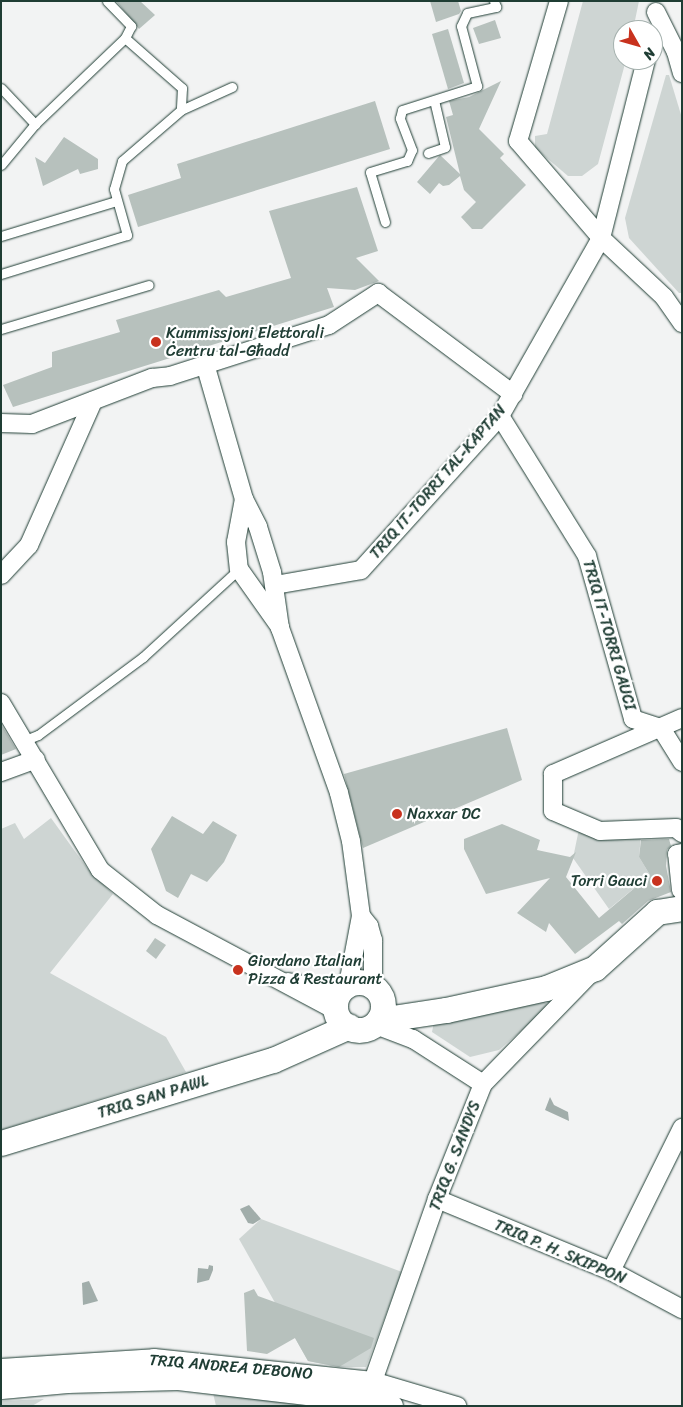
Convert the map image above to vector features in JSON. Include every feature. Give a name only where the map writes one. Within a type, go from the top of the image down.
[{"type":"main road","name":"TRIQ SAN PAWL","points":[[341,1005],[362,1028],[377,1023],[546,988],[595,968],[657,912],[681,899]]},
{"type":"main road","name":"TRIQ SAN PAWL","points":[[1,1143],[273,1060],[303,1047],[363,982],[377,991],[446,1010]]},
{"type":"main road","points":[[377,991],[383,1009],[377,1023]]},
{"type":"main road","name":"TRIQ ANDREA DEBONO","points":[[1,1386],[67,1380],[178,1378],[365,1399],[390,1406]]},
{"type":"street","points":[[558,1],[518,141],[600,238],[664,297],[682,323]]},
{"type":"street","points":[[655,20],[658,7]]},
{"type":"street","points":[[658,7],[676,52],[682,73]]},
{"type":"street","name":"TRIQ IT-TORRI TAL-KAPTAN","points":[[275,585],[361,570],[500,416],[600,238],[643,70]]},
{"type":"street","points":[[1,423],[32,424],[152,378],[205,364],[329,325],[378,293],[513,394]]},
{"type":"street","points":[[1,703],[36,759],[100,870],[157,915],[288,982],[298,992],[341,1005],[361,916],[350,841],[339,793],[280,628],[275,585],[258,527],[244,499],[205,364]]},
{"type":"street","points":[[1,575],[29,545],[93,401]]},
{"type":"street","name":"TRIQ IT-TORRI GAUCI","points":[[500,416],[587,556],[632,719],[661,728]]},
{"type":"street","points":[[244,499],[236,542],[239,569],[280,628]]},
{"type":"street","points":[[682,718],[553,774],[554,811],[600,831],[676,828],[682,834]]},
{"type":"street","points":[[661,728],[682,762]]},
{"type":"street","points":[[1,772],[36,759]]},
{"type":"street","points":[[681,899],[677,854],[682,853]]},
{"type":"street","points":[[361,916],[369,926],[373,940],[377,991]]},
{"type":"street","name":"TRIQ G. SANDYS","points":[[373,1381],[437,1199],[483,1084],[595,968]]},
{"type":"street","points":[[377,1023],[414,1039],[483,1084]]},
{"type":"street","points":[[611,1271],[682,1128]]},
{"type":"street","name":"TRIQ P. H. SKIPPON","points":[[437,1199],[611,1271],[682,1309]]},
{"type":"street","name":"TRIQ ANDREA DEBONO","points":[[1,1368],[154,1358],[373,1381],[457,1406]]},
{"type":"lane","points":[[1,165],[35,124],[124,38],[131,26],[107,1]]},
{"type":"lane","points":[[386,222],[370,172],[407,161],[412,150],[400,118],[402,110],[477,86],[461,26],[467,13],[496,7],[494,1]]},
{"type":"lane","points":[[124,38],[182,88],[182,110]]},
{"type":"lane","points":[[1,274],[127,236],[114,189],[122,161],[182,110],[232,87]]},
{"type":"lane","points":[[1,88],[35,124]]},
{"type":"lane","points":[[428,153],[445,147],[434,100]]},
{"type":"lane","points":[[1,236],[116,201]]},
{"type":"lane","points":[[1,328],[149,285]]},
{"type":"lane","points":[[23,741],[38,735],[142,657],[239,569]]},
{"type":"shaded area","points":[[583,1],[639,1],[635,20],[613,20],[613,70],[623,70],[598,164],[582,176],[568,176],[535,148],[535,136],[547,134]]},
{"type":"shaded area","points":[[666,75],[669,75],[682,118],[682,293],[679,293],[629,238],[625,218]]},
{"type":"shaded area","points":[[51,818],[87,868],[113,894],[50,973],[166,1037],[186,1072],[1,1130],[1,829],[15,823],[24,839]]},
{"type":"shaded area","points":[[579,829],[641,835],[639,857],[650,875],[609,909],[573,858]]},
{"type":"shaded area","points":[[540,999],[550,1006],[499,1050],[470,1057],[432,1032],[434,1022]]},
{"type":"shaded area","points":[[550,1097],[554,1105],[568,1112],[569,1121],[545,1110]]},
{"type":"shaded area","points":[[249,1205],[261,1219],[253,1224],[248,1223],[240,1209]]},
{"type":"shaded area","points":[[261,1219],[402,1272],[366,1367],[338,1367],[308,1361],[239,1239]]},
{"type":"shaded area","points":[[209,1265],[213,1266],[213,1270],[209,1280],[197,1283],[198,1268],[208,1269]]},
{"type":"shaded area","points":[[89,1281],[98,1301],[83,1305],[82,1283]]},
{"type":"shaded area","points":[[213,1393],[279,1400],[312,1406],[216,1406]]},
{"type":"shaded area","points":[[44,1399],[32,1406],[1,1406],[1,1401]]},
{"type":"building","points":[[116,1],[140,1],[155,15],[139,29]]},
{"type":"building","points":[[430,1],[458,1],[461,11],[459,14],[436,22]]},
{"type":"building","points":[[495,20],[501,38],[479,44],[473,28]]},
{"type":"building","points":[[448,29],[464,83],[448,89],[432,34]]},
{"type":"building","points":[[501,81],[479,129],[504,154],[500,158],[526,185],[482,229],[472,229],[461,217],[476,202],[464,190],[460,176],[449,185],[443,186],[439,183],[430,194],[417,182],[440,155],[460,174],[446,117],[453,115],[449,101],[469,97]]},
{"type":"building","points":[[375,101],[390,149],[138,227],[128,195],[181,178],[177,164]]},
{"type":"building","points":[[64,137],[98,159],[98,169],[80,174],[78,169],[43,186],[35,157],[45,163]]},
{"type":"building","name":"Kummissjoni Elettorali Ċentru tal-Għadd","points":[[357,187],[378,251],[356,258],[379,281],[355,290],[327,288],[334,307],[13,407],[3,385],[52,367],[52,352],[120,332],[116,320],[219,290],[226,297],[291,278],[269,211]]},
{"type":"building","points":[[1,724],[16,749],[1,755]]},
{"type":"building","name":"Naxxar DC","points":[[507,728],[522,780],[363,848],[344,774]]},
{"type":"building","points":[[172,816],[203,834],[213,821],[237,835],[224,862],[207,882],[191,874],[178,898],[166,891],[151,849]]},
{"type":"building","points":[[502,824],[540,840],[537,850],[570,857],[576,852],[566,877],[599,918],[650,875],[639,857],[641,840],[669,839],[671,846],[667,850],[666,866],[671,892],[648,901],[622,924],[619,921],[575,954],[549,923],[546,932],[517,913],[550,878],[486,894],[464,849],[464,839]]},
{"type":"building","points":[[155,938],[166,945],[156,959],[146,951]]},
{"type":"building","points":[[254,1289],[258,1296],[374,1338],[371,1348],[339,1367],[308,1361],[295,1338],[267,1354],[247,1351],[244,1293]]},
{"type":"place","name":"Kummissjoni Elettorali Ċentru tal-Għadd","points":[[156,342]]},
{"type":"place","name":"Naxxar DC","points":[[397,814]]},
{"type":"place","name":"Torri Gauci","points":[[657,881]]},
{"type":"place","name":"Giordano Italian Pizza & Restaurant","points":[[238,970]]}]
